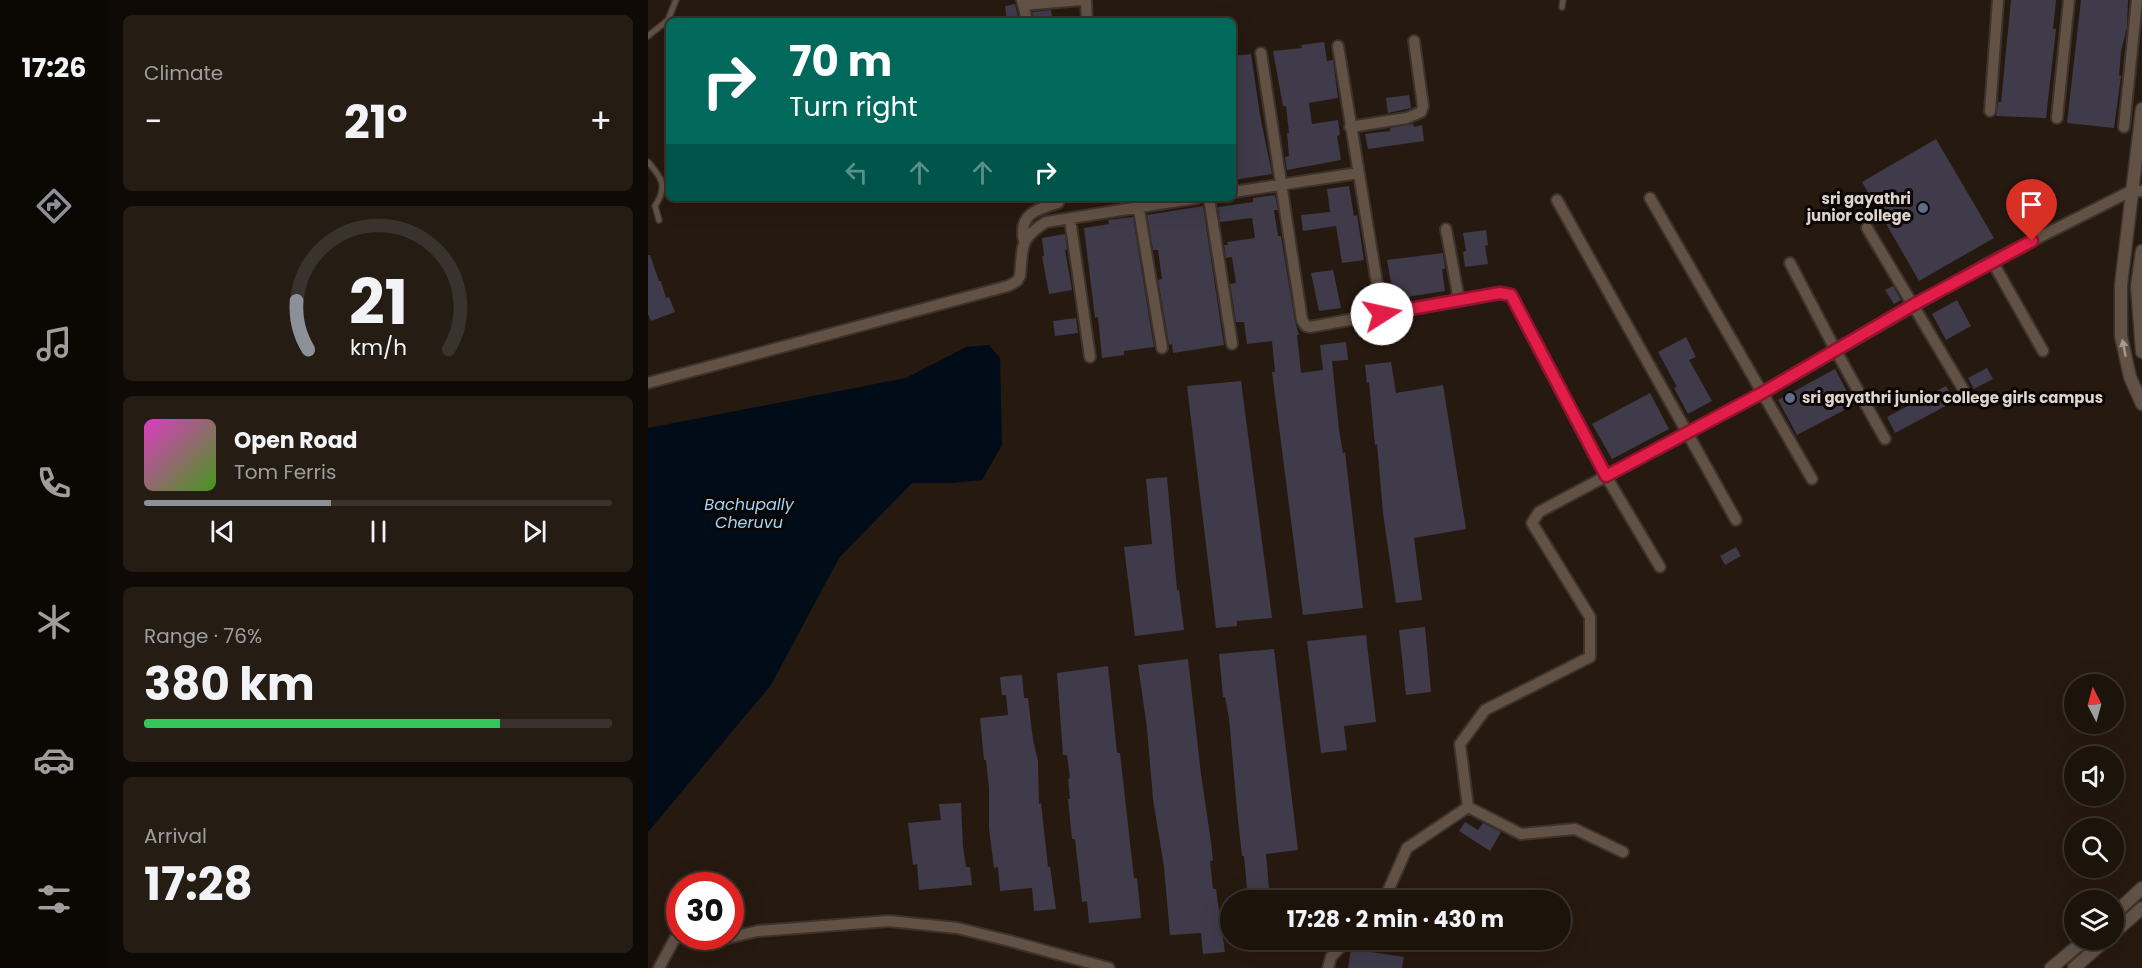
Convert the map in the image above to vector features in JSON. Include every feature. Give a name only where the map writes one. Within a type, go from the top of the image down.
[{"type":"street","points":[[1026,18],[1022,2],[1084,0],[1087,18]]},
{"type":"street","points":[[1990,111],[1998,0]]},
{"type":"street","points":[[2057,118],[2069,0]]},
{"type":"street","points":[[2124,127],[2137,0]]},
{"type":"street","points":[[1350,127],[1407,118],[1422,112],[1414,41]]},
{"type":"street","points":[[1338,46],[1382,314]]},
{"type":"street","points":[[1260,53],[1302,320],[1306,326],[1500,293],[1511,295],[1606,476],[1660,567]]},
{"type":"street","points":[[2142,109],[2136,191],[2121,285],[2121,336],[2130,377],[2142,404]]},
{"type":"street","points":[[1236,191],[1358,172]]},
{"type":"street","points":[[1468,807],[1460,744],[1485,710],[1590,657],[1590,617],[1532,523],[1539,512],[1762,393],[1992,261],[2136,191]]},
{"type":"street","points":[[1650,198],[1812,478]]},
{"type":"street","points":[[1557,200],[1736,520]]},
{"type":"street","points":[[648,383],[1008,286],[1020,276],[1024,241],[1022,231],[1026,220],[1035,210],[1059,201]]},
{"type":"street","points":[[1024,241],[1031,232],[1046,222],[1070,219],[1138,203],[1162,201]]},
{"type":"street","points":[[1209,201],[1232,344]]},
{"type":"street","points":[[1138,203],[1162,348]]},
{"type":"street","points":[[1070,219],[1090,357]]},
{"type":"street","points":[[1867,228],[1963,389]]},
{"type":"street","points":[[1446,229],[1459,300]]},
{"type":"street","points":[[2142,251],[2138,286],[2142,352]]},
{"type":"street","points":[[1992,261],[2043,351]]},
{"type":"street","points":[[1790,262],[1885,439]]},
{"type":"street","points":[[1468,807],[1521,834],[1575,829],[1623,852]]},
{"type":"street","points":[[1388,890],[1407,848],[1468,807]]},
{"type":"street","points":[[2124,905],[2142,888]]},
{"type":"street","points":[[2124,924],[2142,908]]},
{"type":"street","points":[[744,934],[758,931],[889,921],[957,928],[1010,940],[1109,968]]},
{"type":"street","points":[[659,968],[669,950]]},
{"type":"street","points":[[1328,968],[1331,957],[1338,950]]},
{"type":"street","points":[[2051,968],[2072,950]]},
{"type":"street","points":[[2074,968],[2092,951]]},
{"type":"lane","points":[[669,18],[676,0]]},
{"type":"lane","points":[[1562,7],[1563,0]]},
{"type":"lane","points":[[648,36],[666,22]]},
{"type":"lane","points":[[648,162],[660,177],[663,187],[655,206],[659,220]]},
{"type":"water","name":"Bachupally Cheruvu","points":[[989,345],[1000,358],[1002,445],[982,480],[912,483],[839,558],[771,685],[648,832],[648,428],[906,378],[966,347]]},
{"type":"building","points":[[2011,0],[2056,0],[2053,29],[2056,29],[2046,118],[1996,116],[1998,102],[2001,102]]},
{"type":"building","points":[[2081,0],[2128,0],[2127,28],[2121,51],[2119,75],[2121,76],[2114,128],[2067,123]]},
{"type":"building","points":[[1015,4],[1018,18],[1007,18],[1005,6]]},
{"type":"building","points":[[1051,10],[1052,18],[1033,18],[1032,12]]},
{"type":"building","points":[[1324,42],[1327,61],[1333,60],[1338,98],[1309,103],[1312,124],[1338,120],[1340,135],[1337,136],[1341,160],[1287,170],[1285,157],[1289,156],[1287,133],[1289,133],[1286,106],[1283,106],[1273,51],[1302,48],[1301,45]]},
{"type":"building","points":[[1251,54],[1272,174],[1236,180],[1236,56]]},
{"type":"building","points":[[1409,95],[1411,108],[1388,113],[1386,98]]},
{"type":"building","points":[[1413,124],[1414,127],[1422,125],[1424,141],[1368,149],[1365,134],[1390,131],[1390,128]]},
{"type":"building","points":[[1936,139],[1994,238],[1919,281],[1862,182]]},
{"type":"building","points":[[1349,186],[1354,216],[1357,215],[1364,260],[1342,263],[1336,226],[1303,231],[1301,215],[1330,212],[1327,189]]},
{"type":"building","points":[[1275,195],[1278,210],[1274,210],[1278,236],[1281,236],[1299,335],[1297,335],[1301,373],[1323,370],[1320,345],[1346,342],[1348,360],[1332,361],[1363,608],[1303,615],[1272,372],[1275,372],[1272,341],[1247,344],[1244,322],[1236,322],[1230,284],[1236,283],[1232,257],[1226,258],[1224,245],[1228,245],[1227,242],[1255,238],[1252,218],[1220,222],[1218,207],[1253,202],[1253,198]]},
{"type":"building","points":[[1203,206],[1224,345],[1173,353],[1172,344],[1169,345],[1158,280],[1162,279],[1158,250],[1153,250],[1147,215]]},
{"type":"building","points":[[1133,217],[1154,347],[1124,351],[1124,355],[1102,358],[1084,228],[1109,224],[1108,220]]},
{"type":"building","points":[[1486,230],[1488,245],[1485,246],[1488,264],[1465,267],[1463,252],[1466,251],[1463,233]]},
{"type":"building","points":[[1065,234],[1067,250],[1065,250],[1072,290],[1049,294],[1042,256],[1044,256],[1042,238]]},
{"type":"building","points":[[1443,253],[1445,269],[1442,269],[1445,291],[1394,299],[1387,260]]},
{"type":"building","points":[[648,255],[661,281],[666,298],[669,297],[675,312],[651,321],[648,314]]},
{"type":"building","points":[[1333,270],[1341,308],[1319,311],[1311,273]]},
{"type":"building","points":[[1893,286],[1901,300],[1894,304],[1885,290]]},
{"type":"building","points":[[1957,300],[1971,326],[1946,340],[1932,314]]},
{"type":"building","points":[[1076,318],[1078,333],[1055,336],[1053,321]]},
{"type":"building","points":[[1686,337],[1696,357],[1689,360],[1712,401],[1688,414],[1674,388],[1677,387],[1658,352]]},
{"type":"building","points":[[1391,362],[1396,393],[1443,385],[1466,529],[1414,538],[1422,600],[1396,603],[1365,365]]},
{"type":"building","points":[[1987,368],[1993,379],[1974,389],[1968,378]]},
{"type":"building","points":[[1835,369],[1854,405],[1797,435],[1778,400]]},
{"type":"building","points":[[1241,381],[1272,618],[1237,621],[1237,626],[1216,628],[1187,386]]},
{"type":"building","points":[[1946,386],[1955,401],[1895,433],[1887,417]]},
{"type":"building","points":[[1650,393],[1669,429],[1612,459],[1592,424]]},
{"type":"building","points":[[1167,477],[1177,590],[1179,590],[1184,630],[1135,636],[1124,547],[1152,544],[1146,479]]},
{"type":"building","points":[[1736,547],[1741,556],[1725,565],[1720,556]]},
{"type":"building","points":[[1425,627],[1431,692],[1406,695],[1399,630]]},
{"type":"building","points":[[1366,635],[1376,722],[1344,726],[1347,750],[1321,753],[1307,641]]},
{"type":"building","points":[[1274,649],[1298,850],[1266,854],[1269,890],[1247,890],[1229,718],[1225,697],[1223,697],[1219,654]]},
{"type":"building","points":[[1188,659],[1211,842],[1213,861],[1210,861],[1213,889],[1216,889],[1220,917],[1220,950],[1225,952],[1203,954],[1201,933],[1170,935],[1164,867],[1153,799],[1147,728],[1138,665]]},
{"type":"building","points":[[1108,666],[1117,753],[1120,753],[1134,878],[1137,878],[1141,918],[1089,923],[1087,901],[1082,902],[1075,839],[1072,839],[1068,799],[1070,799],[1068,779],[1070,778],[1067,755],[1063,755],[1057,673]]},
{"type":"building","points":[[1022,675],[1024,698],[1028,698],[1038,761],[1039,804],[1041,803],[1048,867],[1050,866],[1056,909],[1034,911],[1032,888],[1000,891],[998,867],[994,868],[989,828],[989,788],[980,718],[1008,715],[1006,695],[1002,695],[1000,677]]},
{"type":"building","points":[[961,803],[963,847],[966,867],[970,867],[972,885],[919,890],[917,864],[913,865],[908,823],[941,820],[939,804]]},
{"type":"building","points":[[1465,822],[1478,830],[1483,823],[1501,832],[1490,851],[1459,831]]},
{"type":"building","points":[[1351,950],[1404,957],[1402,968],[1348,968]]},
{"type":"place","name":"sri gayathri junior college","points":[[1923,208]]},
{"type":"place","name":"sri gayathri junior college girls campus","points":[[1790,398]]},
{"type":"route","points":[[1382,314],[1500,293],[1511,295],[1606,476],[1762,393],[1913,305],[2032,241]]}]
